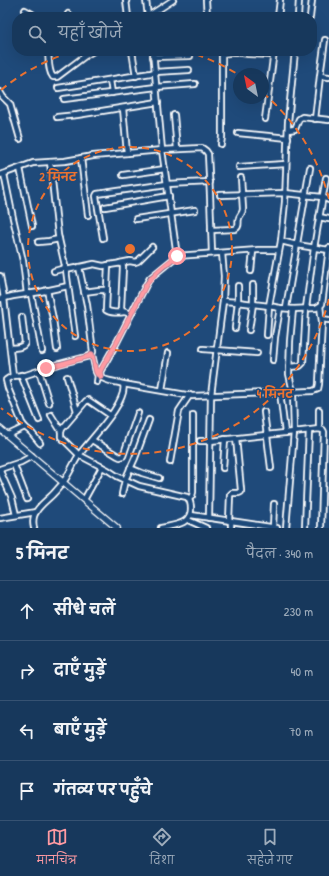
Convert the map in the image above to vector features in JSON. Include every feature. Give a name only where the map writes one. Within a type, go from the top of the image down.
[{"type":"street","points":[[126,0],[127,12]]},
{"type":"street","points":[[146,0],[147,12]]},
{"type":"street","points":[[155,12],[173,0]]},
{"type":"street","points":[[206,0],[207,12]]},
{"type":"street","points":[[279,12],[280,0]]},
{"type":"street","points":[[298,12],[299,0]]},
{"type":"street","points":[[311,12],[312,0]]},
{"type":"street","points":[[25,10],[28,12]]},
{"type":"street","points":[[315,119],[325,40]]},
{"type":"street","points":[[49,56],[50,70],[54,77],[60,75],[82,56]]},
{"type":"street","points":[[133,56],[136,76]]},
{"type":"street","points":[[177,256],[162,150],[153,57],[190,56]]},
{"type":"street","points":[[221,144],[222,56]]},
{"type":"street","points":[[265,119],[274,56]]},
{"type":"street","points":[[267,335],[269,306],[281,241],[295,56]]},
{"type":"street","points":[[58,88],[155,72],[188,70]]},
{"type":"street","points":[[320,76],[329,77]]},
{"type":"street","points":[[110,80],[112,93]]},
{"type":"street","points":[[64,99],[156,87],[194,84]]},
{"type":"street","points":[[0,92],[11,106],[20,139]]},
{"type":"street","points":[[57,117],[158,102]]},
{"type":"street","points":[[123,108],[127,153]]},
{"type":"street","points":[[174,115],[177,149]]},
{"type":"street","points":[[288,130],[296,129],[300,118],[302,117],[329,120]]},
{"type":"street","points":[[238,133],[288,138]]},
{"type":"street","points":[[42,352],[23,261],[2,174],[33,163],[65,161],[93,156],[202,148],[206,150],[208,154],[212,253]]},
{"type":"street","points":[[81,158],[88,215]]},
{"type":"street","points":[[50,162],[59,239],[68,286],[75,336]]},
{"type":"street","points":[[239,167],[286,164]]},
{"type":"street","points":[[20,168],[32,226]]},
{"type":"street","points":[[286,308],[310,168]]},
{"type":"street","points":[[123,175],[165,169]]},
{"type":"street","points":[[211,230],[238,228],[239,217],[243,212],[242,178]]},
{"type":"street","points":[[289,367],[300,366],[303,363],[306,308],[314,248],[326,178]]},
{"type":"street","points":[[102,238],[96,196],[97,194],[167,184],[210,182]]},
{"type":"street","points":[[220,195],[285,193],[329,200]]},
{"type":"street","points":[[105,207],[169,196]]},
{"type":"street","points":[[136,219],[195,210]]},
{"type":"street","points":[[319,217],[329,219]]},
{"type":"street","points":[[38,242],[59,239]]},
{"type":"street","points":[[79,267],[87,305],[92,354],[96,372],[105,380],[190,395],[313,391],[318,388],[319,384],[322,319],[320,306],[322,304],[329,249],[296,245],[281,241]]},
{"type":"street","points":[[54,270],[94,264],[101,266],[130,261],[135,262],[138,261],[152,247]]},
{"type":"street","points":[[97,382],[103,366],[150,278],[177,256],[253,250],[280,250]]},
{"type":"street","points":[[251,271],[253,250]]},
{"type":"street","points":[[209,518],[211,395],[223,301],[224,276],[222,253]]},
{"type":"street","points":[[120,263],[122,263],[123,267],[121,308],[124,312]]},
{"type":"street","points":[[108,265],[107,311],[131,314]]},
{"type":"street","points":[[0,276],[13,376]]},
{"type":"street","points":[[248,330],[253,304],[253,285]]},
{"type":"street","points":[[2,298],[68,286]]},
{"type":"street","points":[[235,328],[238,286]]},
{"type":"street","points":[[47,290],[57,349]]},
{"type":"street","points":[[84,292],[107,290]]},
{"type":"street","points":[[223,301],[293,309],[316,308],[320,306]]},
{"type":"street","points":[[273,360],[280,308]]},
{"type":"street","points":[[286,528],[294,432],[293,392],[290,381],[289,367],[293,309]]},
{"type":"street","points":[[10,348],[24,345],[25,342],[22,317]]},
{"type":"street","points":[[322,319],[329,320]]},
{"type":"street","points":[[203,350],[257,353]]},
{"type":"street","points":[[162,390],[168,353]]},
{"type":"street","points":[[40,443],[22,423],[6,384],[6,380],[13,376],[26,375],[90,356],[92,354]]},
{"type":"street","points":[[39,371],[49,403]]},
{"type":"street","points":[[21,375],[39,420]]},
{"type":"street","points":[[67,377],[77,411]]},
{"type":"street","points":[[34,528],[33,522],[36,512],[54,494],[79,455],[117,407],[124,389],[122,384]]},
{"type":"street","points":[[280,392],[285,433]]},
{"type":"street","points":[[170,462],[180,411],[190,395]]},
{"type":"street","points":[[61,431],[84,402],[90,398],[110,415]]},
{"type":"street","points":[[319,410],[324,430],[321,528]]},
{"type":"street","points":[[264,412],[271,468]]},
{"type":"street","points":[[92,440],[118,456],[123,456],[138,413]]},
{"type":"street","points":[[51,415],[61,431],[62,438],[79,455],[117,476],[139,486],[187,497],[189,499],[191,505],[189,517],[184,522],[161,528]]},
{"type":"street","points":[[189,499],[193,492],[192,415]]},
{"type":"street","points":[[122,494],[125,480],[149,420]]},
{"type":"street","points":[[8,435],[25,427]]},
{"type":"street","points":[[0,429],[117,528]]},
{"type":"street","points":[[305,528],[309,430]]},
{"type":"street","points":[[200,441],[309,430],[324,430]]},
{"type":"street","points":[[231,528],[230,495],[232,493],[241,492],[236,438]]},
{"type":"street","points":[[223,468],[225,439]]},
{"type":"street","points":[[16,515],[12,498],[0,470],[32,456]]},
{"type":"street","points":[[14,465],[27,499]]},
{"type":"street","points":[[84,500],[102,467]]},
{"type":"street","points":[[130,468],[159,478]]},
{"type":"street","points":[[273,528],[274,504]]},
{"type":"street","points":[[0,518],[36,512]]},
{"type":"street","points":[[189,517],[209,518],[261,527],[277,528]]},
{"type":"street","points":[[189,517],[206,528]]},
{"type":"path","points":[[128,251],[130,261]]},
{"type":"route","points":[[46,368],[90,356],[92,354],[96,372],[101,377],[100,372],[150,278],[177,256]]}]
